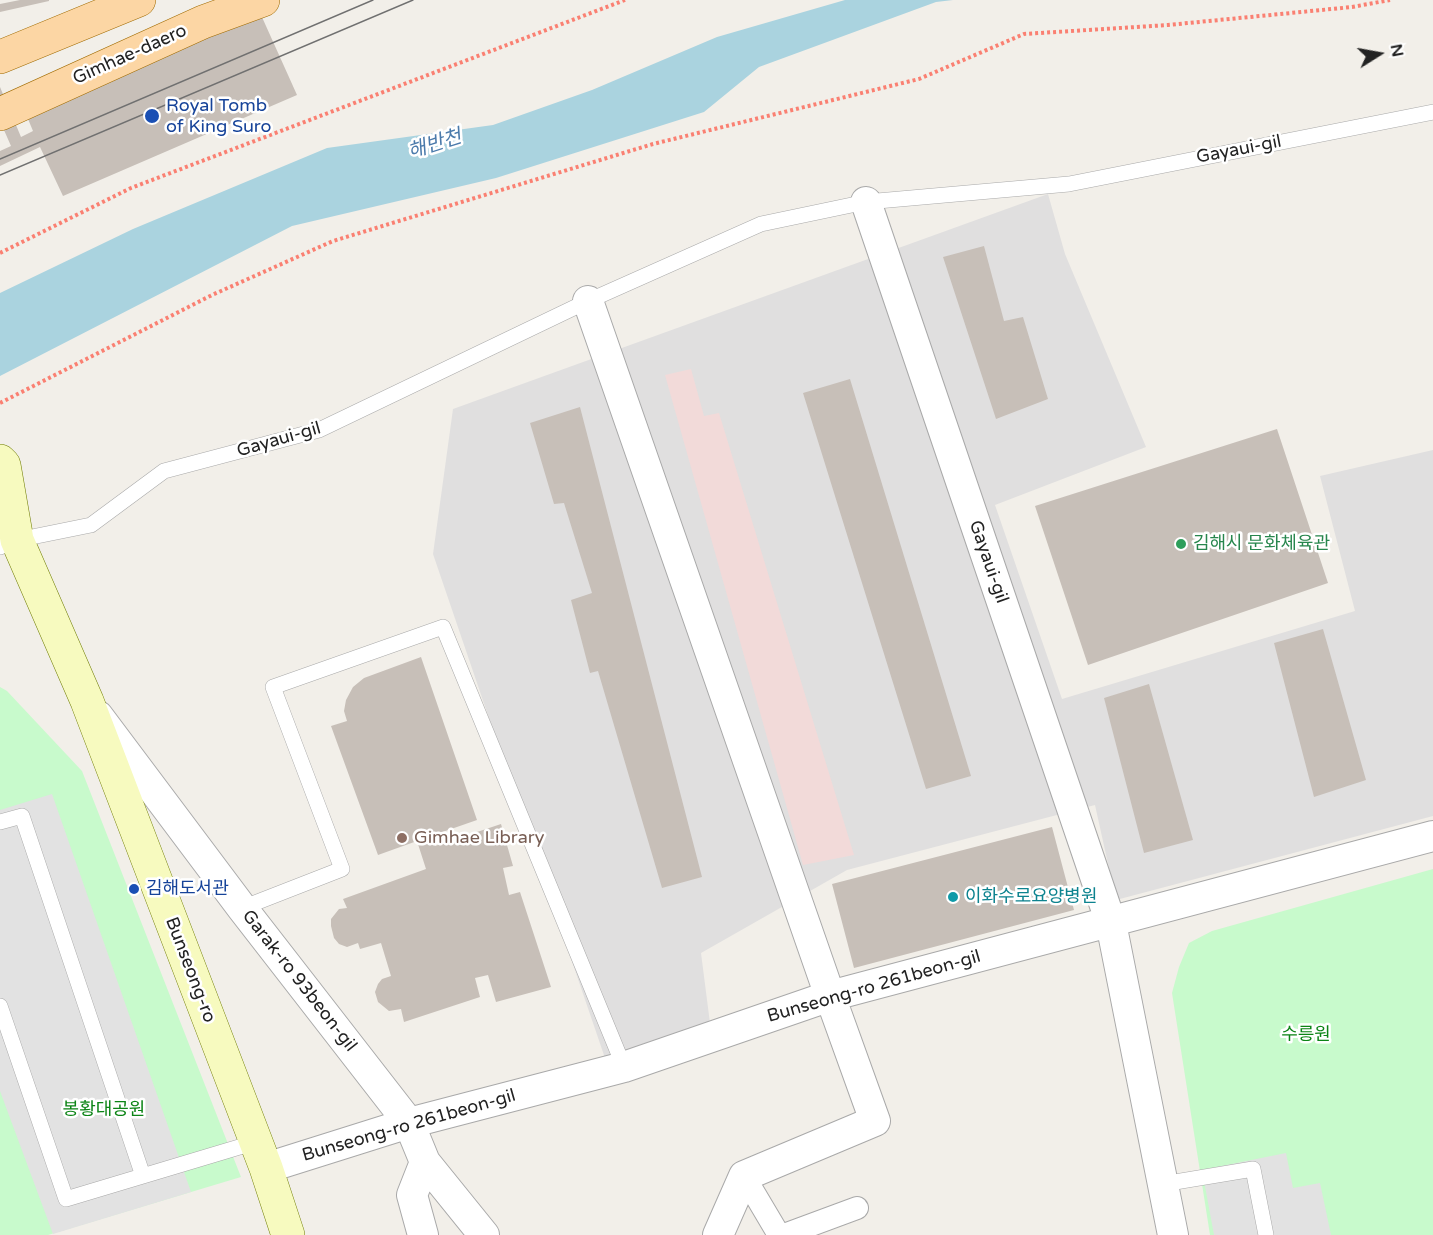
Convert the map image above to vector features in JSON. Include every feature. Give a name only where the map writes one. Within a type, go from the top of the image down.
[{"type":"main road","points":[[0,57],[139,0]]},
{"type":"main road","name":"Gimhae-daero","points":[[0,114],[203,22],[263,0]]},
{"type":"main road","name":"Bunseong-ro","points":[[2,463],[6,536],[87,700],[261,1155],[288,1235]]},
{"type":"street","name":"Gayaui-gil","points":[[866,202],[1111,922]]},
{"type":"street","points":[[588,301],[875,1121],[744,1176],[718,1235]]},
{"type":"street","name":"Garak-ro 93beon-gil","points":[[87,700],[242,908],[409,1123],[424,1162],[484,1235]]},
{"type":"street","name":"Bunseong-ro 261beon-gil","points":[[261,1155],[409,1123],[624,1067],[830,996],[1433,836]]},
{"type":"street","points":[[1111,922],[1173,1235]]},
{"type":"street","points":[[423,1235],[412,1195],[424,1162]]},
{"type":"street","points":[[744,1176],[781,1235],[857,1208]]},
{"type":"lane","name":"Gayaui-gil","points":[[6,536],[91,525],[164,471],[319,430],[588,301],[761,224],[866,202],[1069,184],[1433,112]]},
{"type":"lane","points":[[242,908],[342,869],[273,687],[443,627],[624,1067]]},
{"type":"lane","points":[[0,822],[22,816],[144,1176]]},
{"type":"lane","points":[[0,1006],[66,1199],[144,1176],[261,1155]]},
{"type":"lane","points":[[1163,1184],[1253,1169],[1266,1235]]},
{"type":"path","points":[[0,253],[131,189],[625,0]]},
{"type":"path","points":[[0,403],[212,295],[333,241],[653,144],[920,79],[1024,34],[1168,25],[1352,7],[1390,0]]},
{"type":"shaded area","points":[[1048,194],[1065,254],[1146,447],[995,505],[1062,699],[1355,611],[1320,476],[1433,450],[1433,816],[1116,900],[1095,805],[847,870],[701,953],[711,1031],[607,1064],[433,554],[453,409]]},
{"type":"shaded area","points":[[691,369],[704,416],[719,413],[854,855],[803,865],[665,375]]},
{"type":"shaded area","name":"봉황대공원","points":[[52,794],[191,1192],[53,1234],[0,1091],[0,810]]},
{"type":"shaded area","points":[[1286,1153],[1293,1188],[1320,1183],[1331,1235],[1214,1235],[1202,1170]]},
{"type":"green space","name":"봉황대공원","points":[[0,687],[7,691],[82,771],[241,1177],[48,1235],[0,1235]]},
{"type":"green space","name":"수릉원","points":[[1433,869],[1433,1235],[1210,1235],[1172,993],[1189,943],[1212,931]]},
{"type":"water","name":"해반천","points":[[845,0],[953,0],[936,2],[759,67],[704,112],[496,178],[292,226],[0,376],[0,293],[133,229],[327,148],[493,125],[592,90],[717,37]]},
{"type":"building","points":[[20,0],[49,1],[0,12],[0,4]]},
{"type":"building","points":[[257,6],[297,95],[63,196],[40,147],[0,166],[0,151],[11,146],[0,121],[0,87],[21,137],[33,131],[23,107]]},
{"type":"building","points":[[984,246],[1004,321],[1023,317],[1048,399],[996,419],[943,257]]},
{"type":"building","points":[[850,379],[971,776],[926,789],[803,393]]},
{"type":"building","points":[[580,407],[702,877],[662,888],[598,671],[590,673],[571,600],[592,593],[564,503],[554,504],[530,423]]},
{"type":"building","name":"김해시 문화체육관","points":[[1277,429],[1328,583],[1088,665],[1035,506]]},
{"type":"building","points":[[1323,629],[1366,780],[1314,797],[1274,643]]},
{"type":"building","name":"Gimhae Library","points":[[421,657],[477,820],[431,836],[435,846],[501,824],[513,866],[503,868],[509,895],[520,892],[551,987],[496,1002],[488,975],[475,978],[480,997],[404,1022],[401,1009],[389,1011],[378,1002],[375,992],[382,979],[391,976],[381,943],[360,949],[358,943],[347,947],[339,944],[334,938],[331,919],[339,909],[347,908],[343,899],[426,869],[417,841],[378,855],[331,726],[347,721],[344,711],[346,700],[353,687],[364,678]]},
{"type":"building","points":[[1149,684],[1193,840],[1144,853],[1104,698]]},
{"type":"building","name":"이화수로요양병원","points":[[1052,827],[1074,910],[854,968],[832,884]]},
{"type":"tram line","points":[[0,159],[373,0]]},
{"type":"tram line","points":[[0,175],[413,0]]},
{"type":"place","name":"Royal Tomb of King Suro","points":[[152,116]]},
{"type":"place","name":"김해시 문화체육관","points":[[1181,544]]},
{"type":"place","name":"Gimhae Library","points":[[402,838]]},
{"type":"place","name":"김해도서관","points":[[134,889]]},
{"type":"place","name":"이화수로요양병원","points":[[953,897]]}]
